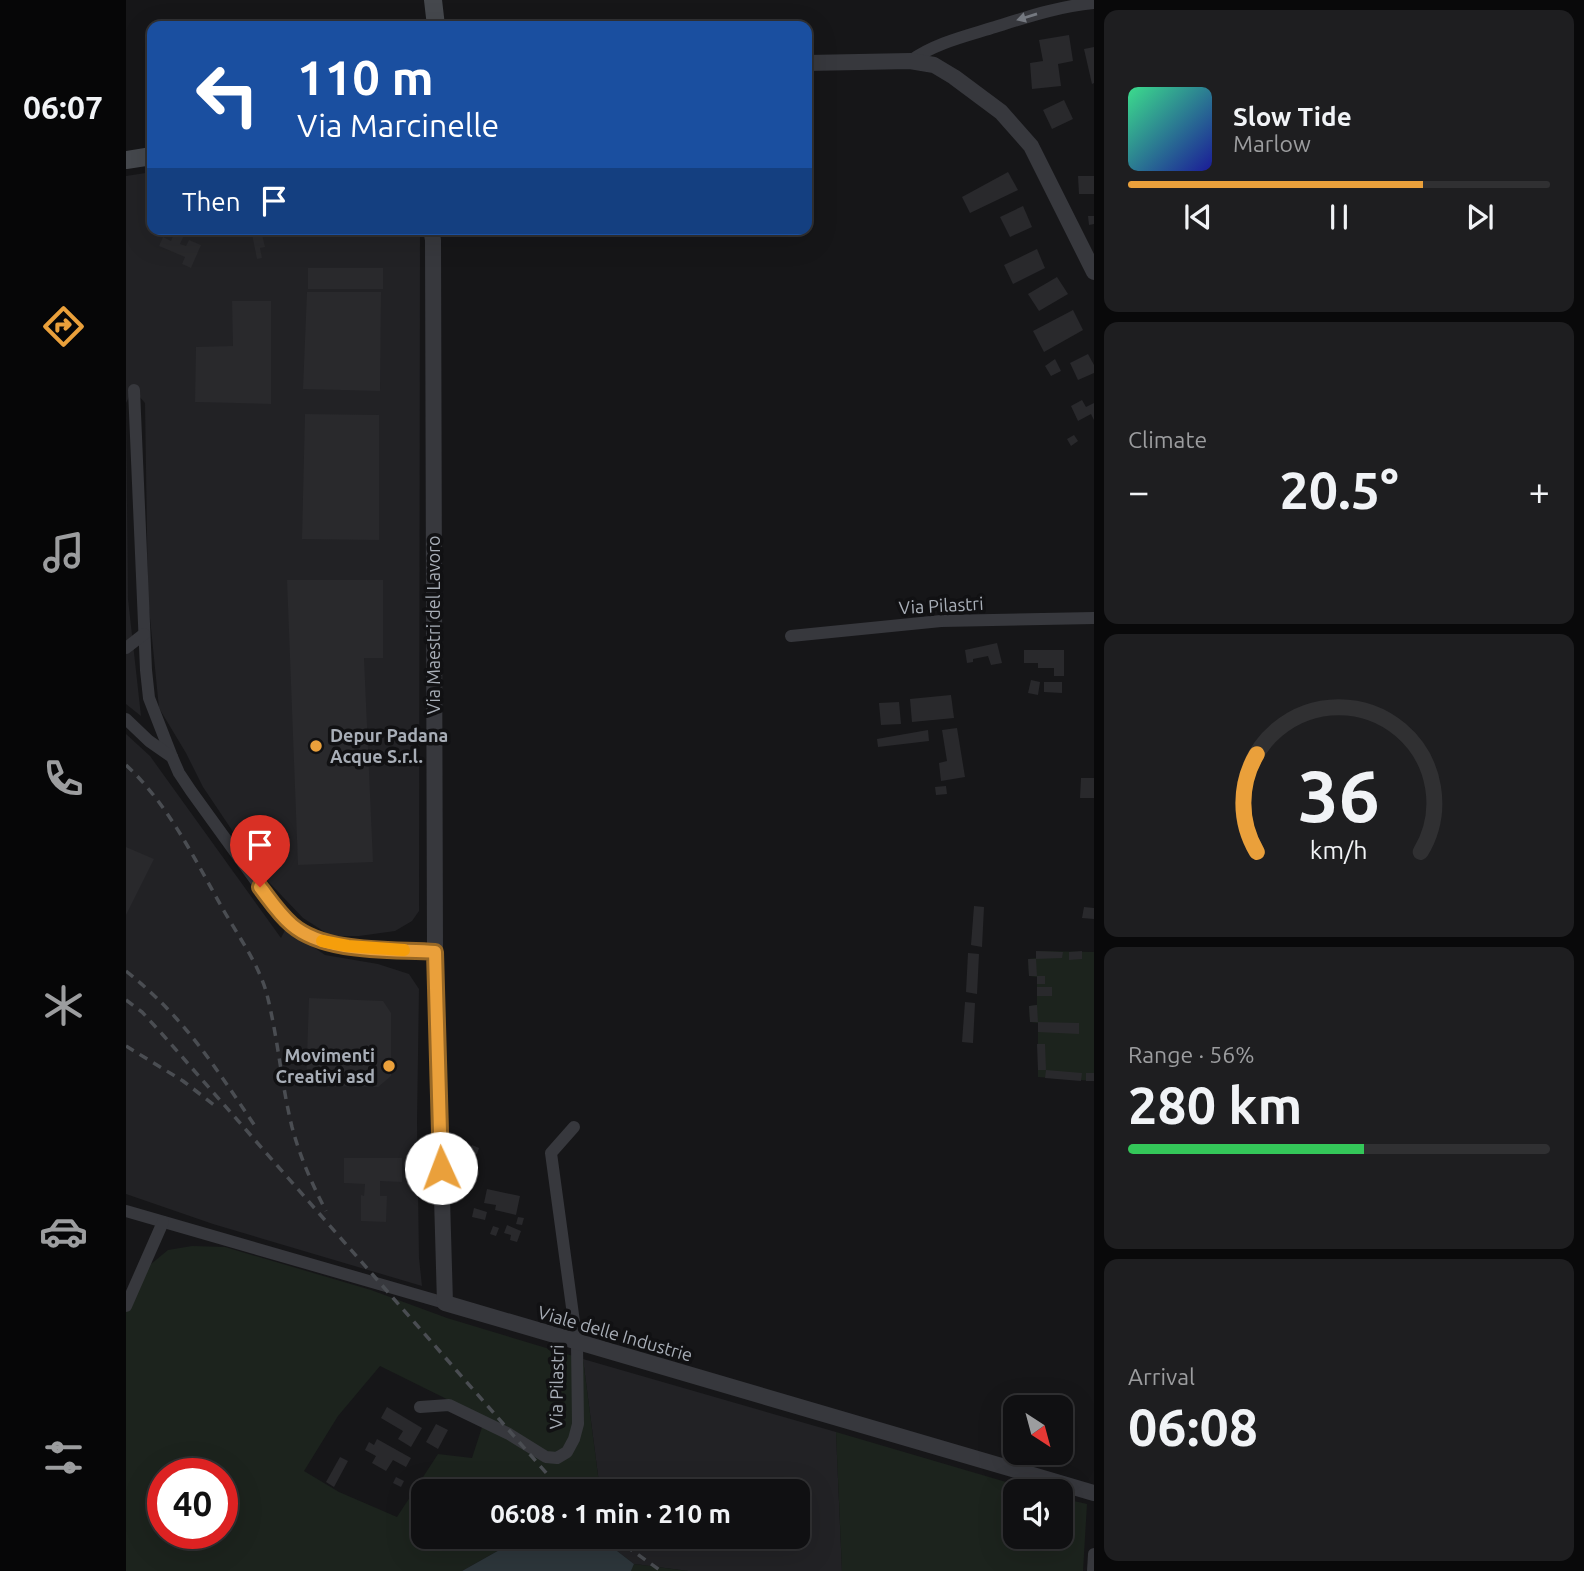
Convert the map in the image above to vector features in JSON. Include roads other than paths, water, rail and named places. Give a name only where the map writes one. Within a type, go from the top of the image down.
[{"type":"main road","points":[[427,21],[431,0]]},
{"type":"main road","points":[[431,0],[435,21]]},
{"type":"main road","points":[[126,160],[147,157]]},
{"type":"street","points":[[910,61],[922,52],[955,39],[1051,10],[1094,3]]},
{"type":"street","points":[[812,63],[910,61],[934,65],[954,77],[1018,128],[1031,146],[1094,272]]},
{"type":"street","name":"Via Maestri del Lavoro","points":[[433,235],[435,952],[445,1303]]},
{"type":"street","points":[[134,390],[149,698],[179,773],[274,906],[292,925],[322,942],[435,952]]},
{"type":"street","name":"Via Pilastri","points":[[791,636],[941,621],[1094,618]]},
{"type":"street","points":[[126,648],[144,634]]},
{"type":"street","points":[[126,719],[149,741],[172,757]]},
{"type":"street","name":"Via Pilastri","points":[[420,1407],[449,1405],[509,1434],[547,1457],[557,1458],[567,1452],[578,1424],[577,1344],[551,1153],[574,1127]]},
{"type":"street","name":"Viale delle Industrie","points":[[126,1212],[1094,1493]]},
{"type":"street","points":[[126,1306],[163,1222]]},
{"type":"street","points":[[1093,1571],[1094,1554]]},
{"type":"railway","points":[[126,765],[168,815],[258,970],[270,1008],[292,1127],[307,1170],[326,1211]]},
{"type":"railway","points":[[126,971],[183,1026],[213,1064],[257,1129]]},
{"type":"railway","points":[[126,1000],[142,1012],[163,1035],[552,1479]]},
{"type":"railway","points":[[126,1046],[183,1081],[218,1108]]},
{"type":"railway","points":[[630,1549],[661,1571]]},
{"type":"place","name":"Depur Padana Acque S.r.l.","points":[[316,746]]},
{"type":"place","name":"Movimenti Creativi asd","points":[[389,1066]]}]
